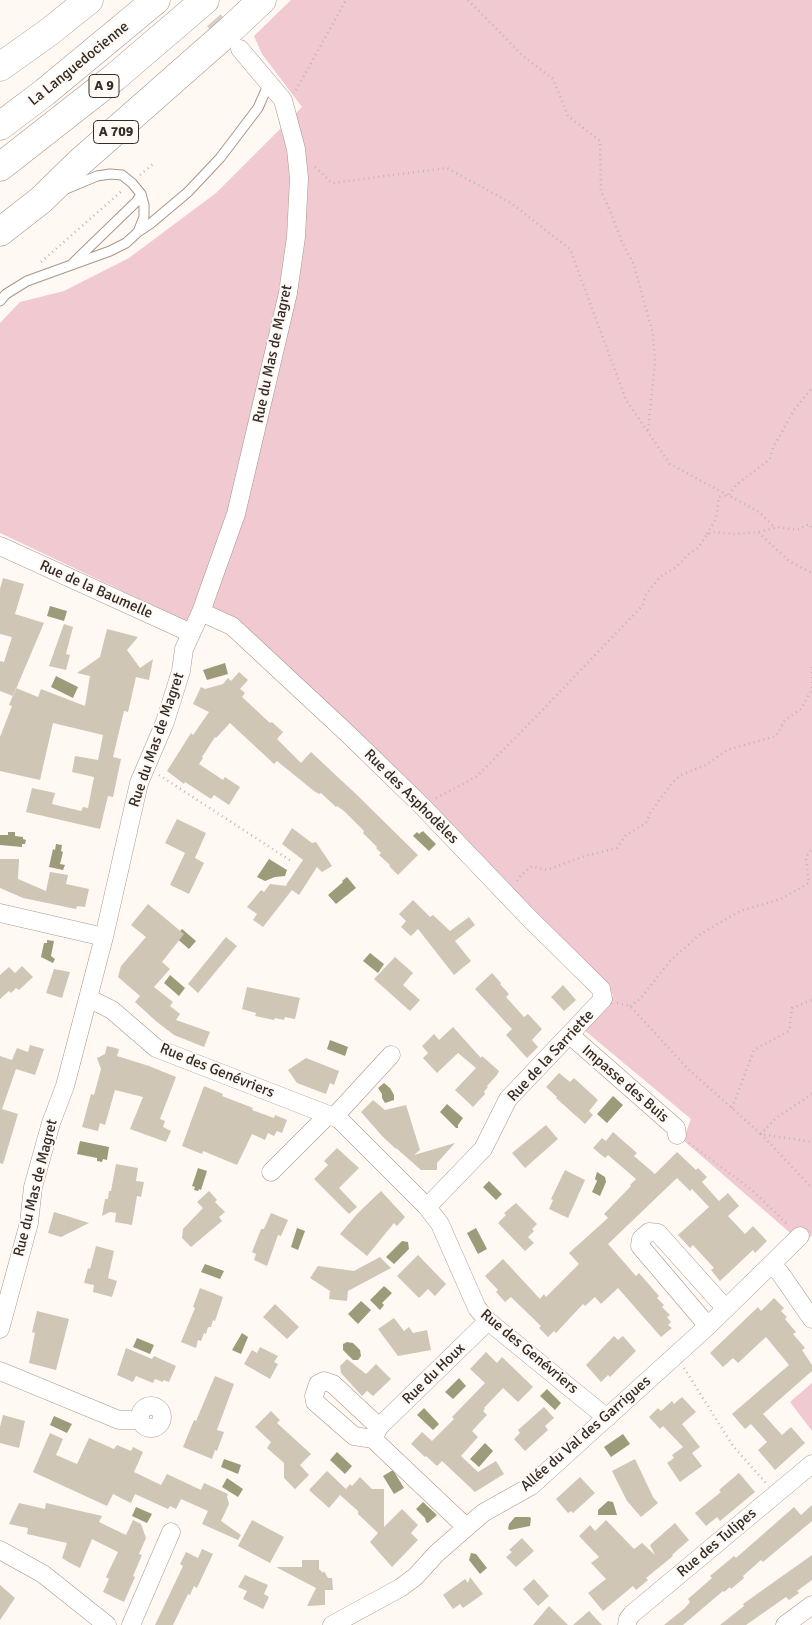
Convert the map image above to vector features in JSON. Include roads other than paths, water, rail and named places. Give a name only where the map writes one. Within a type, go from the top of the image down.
[{"type":"highway","points":[[0,66],[49,32],[89,0]]},
{"type":"highway","name":"La Languedocienne","points":[[0,126],[45,92],[156,0]]},
{"type":"highway","name":"A 9","points":[[0,168],[115,77],[206,0]]},
{"type":"highway","name":"A 709","points":[[0,232],[41,200],[80,162],[216,43],[262,0]]},
{"type":"street","name":"Rue du Mas de Magret","points":[[0,1325],[28,1223],[33,1186],[51,1122],[65,1086],[104,937],[139,783],[165,722],[181,671],[184,649],[201,612],[236,514],[288,293],[296,237],[299,178],[296,148],[283,100],[240,49]]},
{"type":"street","name":"Rue de la Baumelle","points":[[0,546],[191,633]]},
{"type":"street","name":"Rue des Asphodèles","points":[[201,612],[232,626],[349,735],[422,806],[601,989],[603,999]]},
{"type":"street","points":[[0,913],[104,937]]},
{"type":"street","name":"Rue des Genévriers","points":[[88,998],[112,1010],[156,1048],[339,1119],[427,1207],[440,1224],[476,1308],[488,1321],[607,1418]]},
{"type":"street","name":"Rue de la Sarriette","points":[[427,1207],[484,1149],[508,1099],[603,999]]},
{"type":"street","name":"Impasse des Buis","points":[[570,1035],[676,1128],[677,1135]]},
{"type":"street","points":[[271,1172],[331,1116],[391,1055]]},
{"type":"street","points":[[708,1326],[640,1246],[641,1240],[649,1232],[658,1233],[726,1309]]},
{"type":"street","name":"Allée du Val des Garrigues","points":[[340,1623],[400,1588],[466,1527],[484,1513],[531,1486],[708,1326],[800,1236]]},
{"type":"street","points":[[772,1264],[812,1319]]},
{"type":"street","name":"Rue du Houx","points":[[466,1527],[376,1433],[488,1321]]},
{"type":"street","points":[[0,1370],[119,1420],[140,1420]]},
{"type":"street","name":"Rue des Tulipes","points":[[627,1625],[628,1618],[632,1614],[812,1464]]},
{"type":"street","points":[[131,1625],[170,1532]]},
{"type":"street","points":[[0,1550],[43,1574],[107,1625]]},
{"type":"street","points":[[784,1625],[812,1605]]},
{"type":"lane","points":[[0,301],[6,294],[26,280],[110,251],[126,243],[150,224],[188,192],[220,158],[258,108],[269,83]]},
{"type":"lane","points":[[41,200],[97,176],[122,175],[141,194],[144,205],[144,217],[138,232]]},
{"type":"lane","points":[[72,264],[137,201],[141,194]]},
{"type":"tunnel","points":[[196,0],[232,41]]}]
